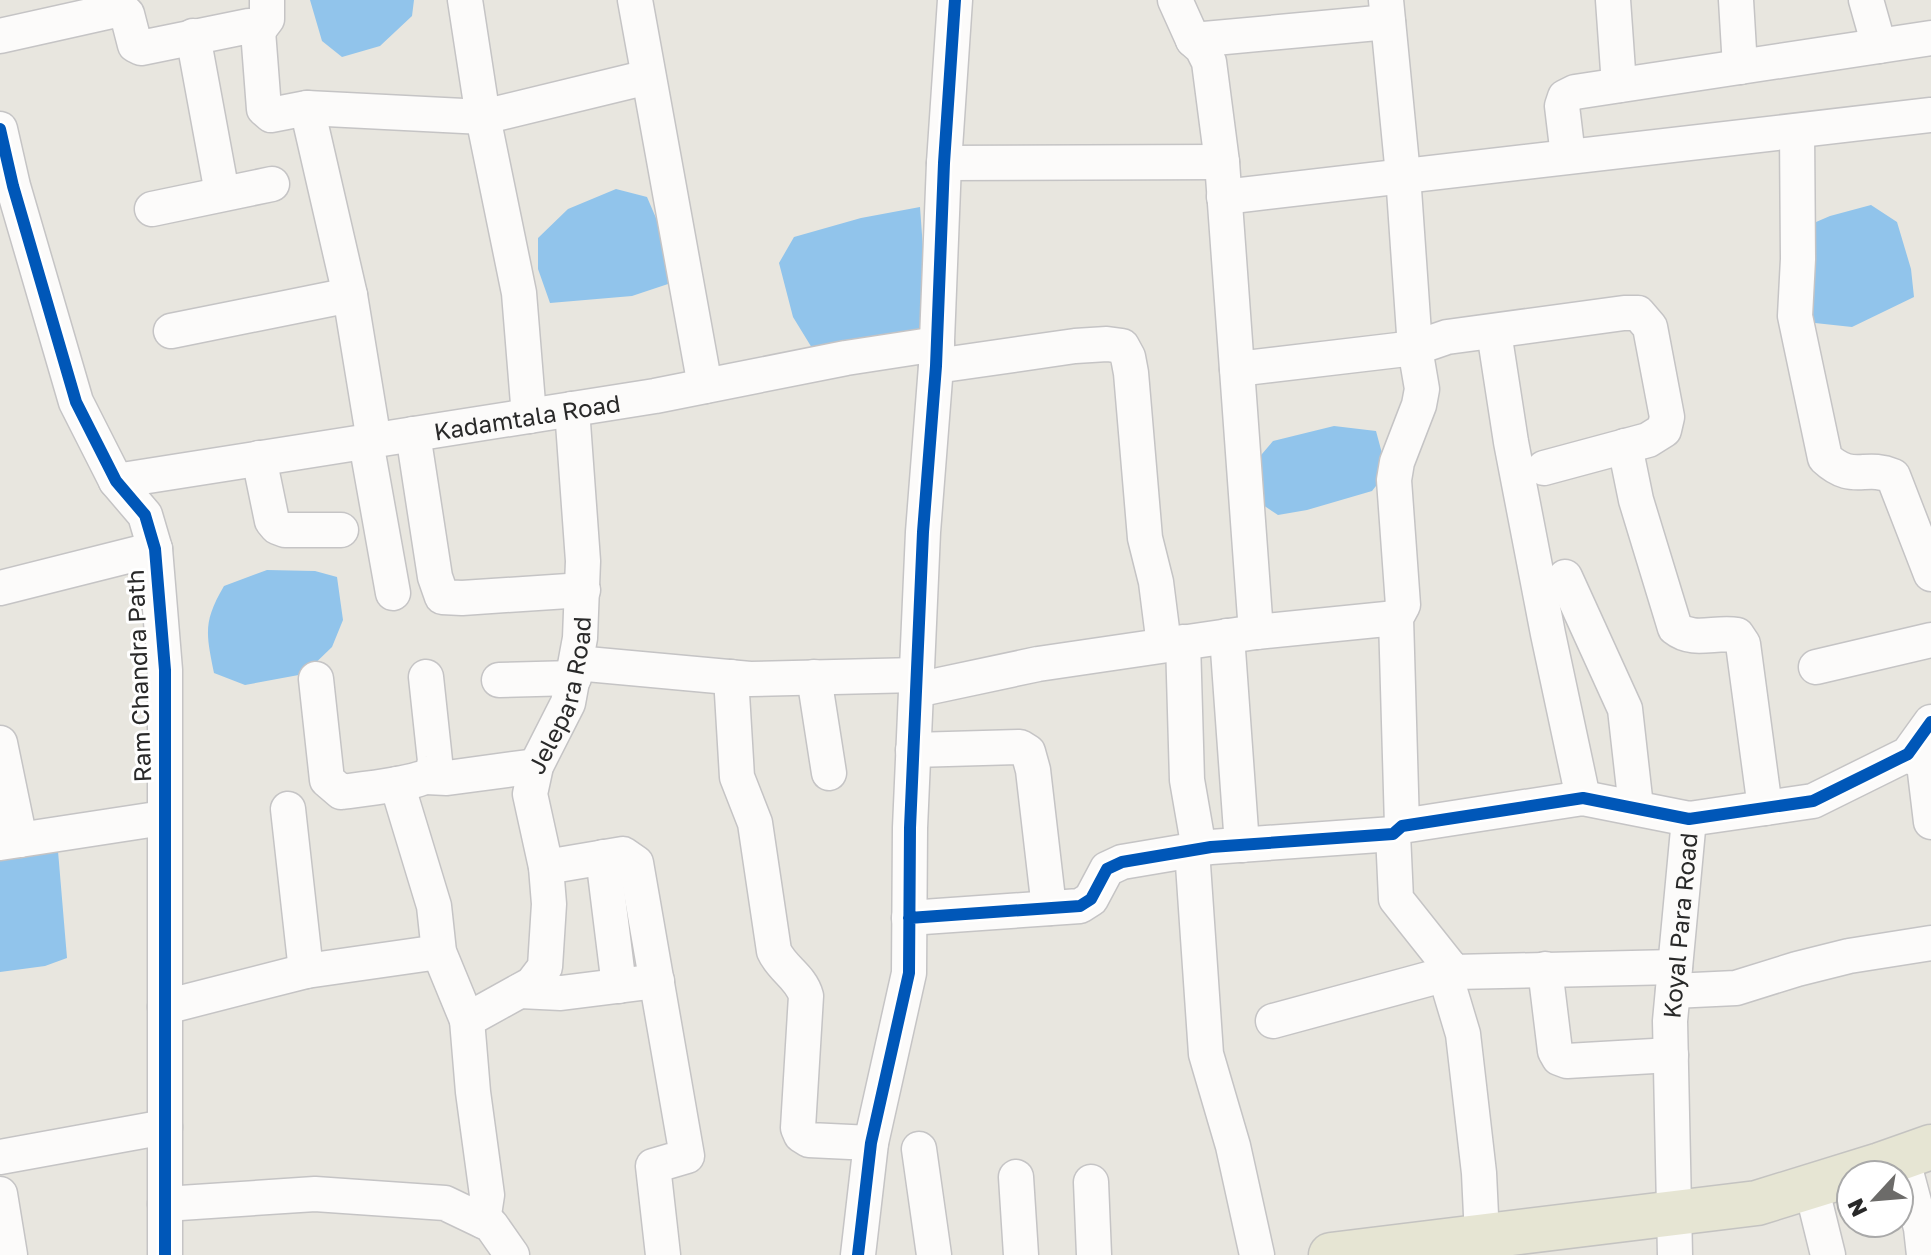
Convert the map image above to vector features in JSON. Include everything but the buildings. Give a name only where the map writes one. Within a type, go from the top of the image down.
[{"type":"main road","points":[[1331,1255],[1482,1236],[1674,1234],[1757,1203],[1916,1152]]},
{"type":"street","points":[[465,0],[483,117],[519,293],[529,416]]},
{"type":"street","points":[[635,0],[705,386]]},
{"type":"street","points":[[858,1255],[871,1143],[909,973],[913,750],[923,532],[937,355],[944,163],[955,0]]},
{"type":"street","points":[[1175,0],[1193,40],[1202,48],[1209,62],[1222,162],[1237,369],[1242,845]]},
{"type":"street","points":[[1613,0],[1619,85]]},
{"type":"street","points":[[1736,0],[1740,67]]},
{"type":"street","points":[[1866,0],[1879,46]]},
{"type":"street","points":[[0,36],[126,7],[137,47],[249,26],[263,16]]},
{"type":"street","points":[[1193,40],[1387,11],[1415,348],[1422,389],[1397,462],[1394,480],[1403,605],[1396,618],[1396,899],[1450,973],[1463,1034],[1482,1236]]},
{"type":"street","points":[[263,16],[266,113],[271,115],[307,108],[483,117],[648,77]]},
{"type":"street","points":[[193,36],[222,193]]},
{"type":"street","points":[[1568,156],[1562,106],[1565,97],[1575,92],[1931,38]]},
{"type":"street","points":[[307,108],[350,295],[393,593]]},
{"type":"street","points":[[1224,197],[1931,115]]},
{"type":"street","name":"Ram Chandra Path","points":[[0,129],[6,186],[76,402],[116,481],[145,515],[155,549],[165,670],[165,1255]]},
{"type":"street","points":[[1797,131],[1795,316],[1825,458],[1837,469],[1854,474],[1880,470],[1893,476],[1931,574]]},
{"type":"street","points":[[944,163],[1222,162]]},
{"type":"street","points":[[152,209],[272,184]]},
{"type":"street","points":[[171,331],[350,295]]},
{"type":"street","points":[[1237,369],[1415,348],[1447,337],[1638,313],[1650,327],[1667,417],[1664,430],[1648,440],[1544,468]]},
{"type":"street","points":[[1494,332],[1511,442],[1583,798]]},
{"type":"street","name":"Kadamtala Road","points":[[116,481],[572,409],[846,358],[1107,344],[1122,346],[1131,373],[1145,538],[1174,644]]},
{"type":"street","name":"Jelepara Road","points":[[467,1020],[532,984],[545,967],[549,904],[546,867],[530,794],[536,766],[568,703],[575,670],[583,590],[579,483],[572,409]]},
{"type":"street","points":[[413,434],[435,577],[442,597],[583,590]]},
{"type":"street","points":[[1625,446],[1636,500],[1675,628],[1684,635],[1700,637],[1723,632],[1737,635],[1743,644],[1765,808]]},
{"type":"street","points":[[259,458],[272,521],[277,527],[285,530],[341,530]]},
{"type":"street","points":[[0,588],[155,549]]},
{"type":"street","points":[[1565,577],[1625,709],[1636,807]]},
{"type":"street","points":[[499,680],[575,670],[750,679],[814,677],[916,682],[1241,634],[1396,618]]},
{"type":"street","points":[[1816,667],[1931,640]]},
{"type":"street","points":[[1174,644],[1196,850],[1206,1054],[1233,1146],[1257,1255]]},
{"type":"street","points":[[411,781],[432,773],[435,761],[426,677]]},
{"type":"street","points":[[731,677],[737,777],[755,823],[774,951],[784,967],[803,984],[806,996],[798,1128],[801,1135],[809,1140],[871,1143]]},
{"type":"street","points":[[814,677],[829,773]]},
{"type":"street","points":[[316,679],[327,780],[341,792],[536,766]]},
{"type":"street","name":"Koyal Para Road","points":[[1674,1234],[1671,1055],[1674,979],[1689,819],[1813,801],[1908,754],[1931,722]]},
{"type":"street","points":[[0,743],[10,842],[163,818]]},
{"type":"street","points":[[913,750],[1020,747],[1028,752],[1033,770],[1049,908]]},
{"type":"street","points":[[1908,754],[1924,764],[1931,822]]},
{"type":"street","points":[[411,781],[434,906],[439,952],[467,1020],[487,1195],[483,1221]]},
{"type":"street","points":[[909,918],[1080,906],[1091,899],[1107,869],[1122,862],[1196,850],[1398,830],[1583,798],[1689,819]]},
{"type":"street","points":[[288,809],[306,971]]},
{"type":"street","points":[[546,867],[623,854],[636,863],[687,1156],[653,1166],[663,1255]]},
{"type":"street","points":[[603,857],[619,986]]},
{"type":"street","points":[[1273,1021],[1450,973],[1545,969],[1674,979],[1736,988],[1849,956],[1931,943]]},
{"type":"street","points":[[165,1007],[306,971],[439,952]]},
{"type":"street","points":[[1545,969],[1555,1051],[1559,1058],[1567,1061],[1671,1055]]},
{"type":"street","points":[[520,991],[561,993],[657,981]]},
{"type":"street","points":[[0,1157],[165,1127]]},
{"type":"street","points":[[919,1149],[934,1255]]},
{"type":"street","points":[[1916,1152],[1924,1255]]},
{"type":"street","points":[[1016,1177],[1021,1255]]},
{"type":"street","points":[[1091,1182],[1094,1255]]},
{"type":"street","points":[[1811,1186],[1828,1255]]},
{"type":"street","points":[[0,1194],[10,1255]]},
{"type":"street","points":[[165,1204],[315,1194],[445,1203],[491,1225],[512,1255]]},
{"type":"water","points":[[310,0],[414,0],[412,16],[380,46],[342,57],[322,41]]},
{"type":"water","points":[[616,189],[647,197],[665,239],[668,284],[632,296],[550,303],[538,269],[538,238],[568,209]]},
{"type":"water","points":[[1871,205],[1897,222],[1911,269],[1914,297],[1852,327],[1815,323],[1804,295],[1816,222]]},
{"type":"water","points":[[920,207],[927,304],[919,334],[812,348],[793,317],[779,263],[794,237],[861,218]]},
{"type":"water","points":[[1334,426],[1376,431],[1387,472],[1372,491],[1278,515],[1263,505],[1256,461],[1273,441]]},
{"type":"water","points":[[267,570],[315,571],[337,577],[343,620],[332,647],[304,674],[245,685],[214,673],[208,637],[209,619],[224,586]]},
{"type":"water","points":[[58,851],[67,958],[45,966],[0,972],[0,855]]},
{"type":"cycle path","points":[[858,1255],[871,1143],[909,973],[910,828],[923,532],[936,366],[944,163],[955,0]]},
{"type":"cycle path","points":[[0,129],[13,186],[76,402],[116,481],[145,515],[155,549],[165,670],[165,1255]]},
{"type":"cycle path","points":[[909,918],[1080,906],[1091,899],[1107,869],[1122,862],[1211,847],[1393,834],[1402,826],[1583,798],[1689,819],[1813,801],[1908,754],[1931,722]]}]
